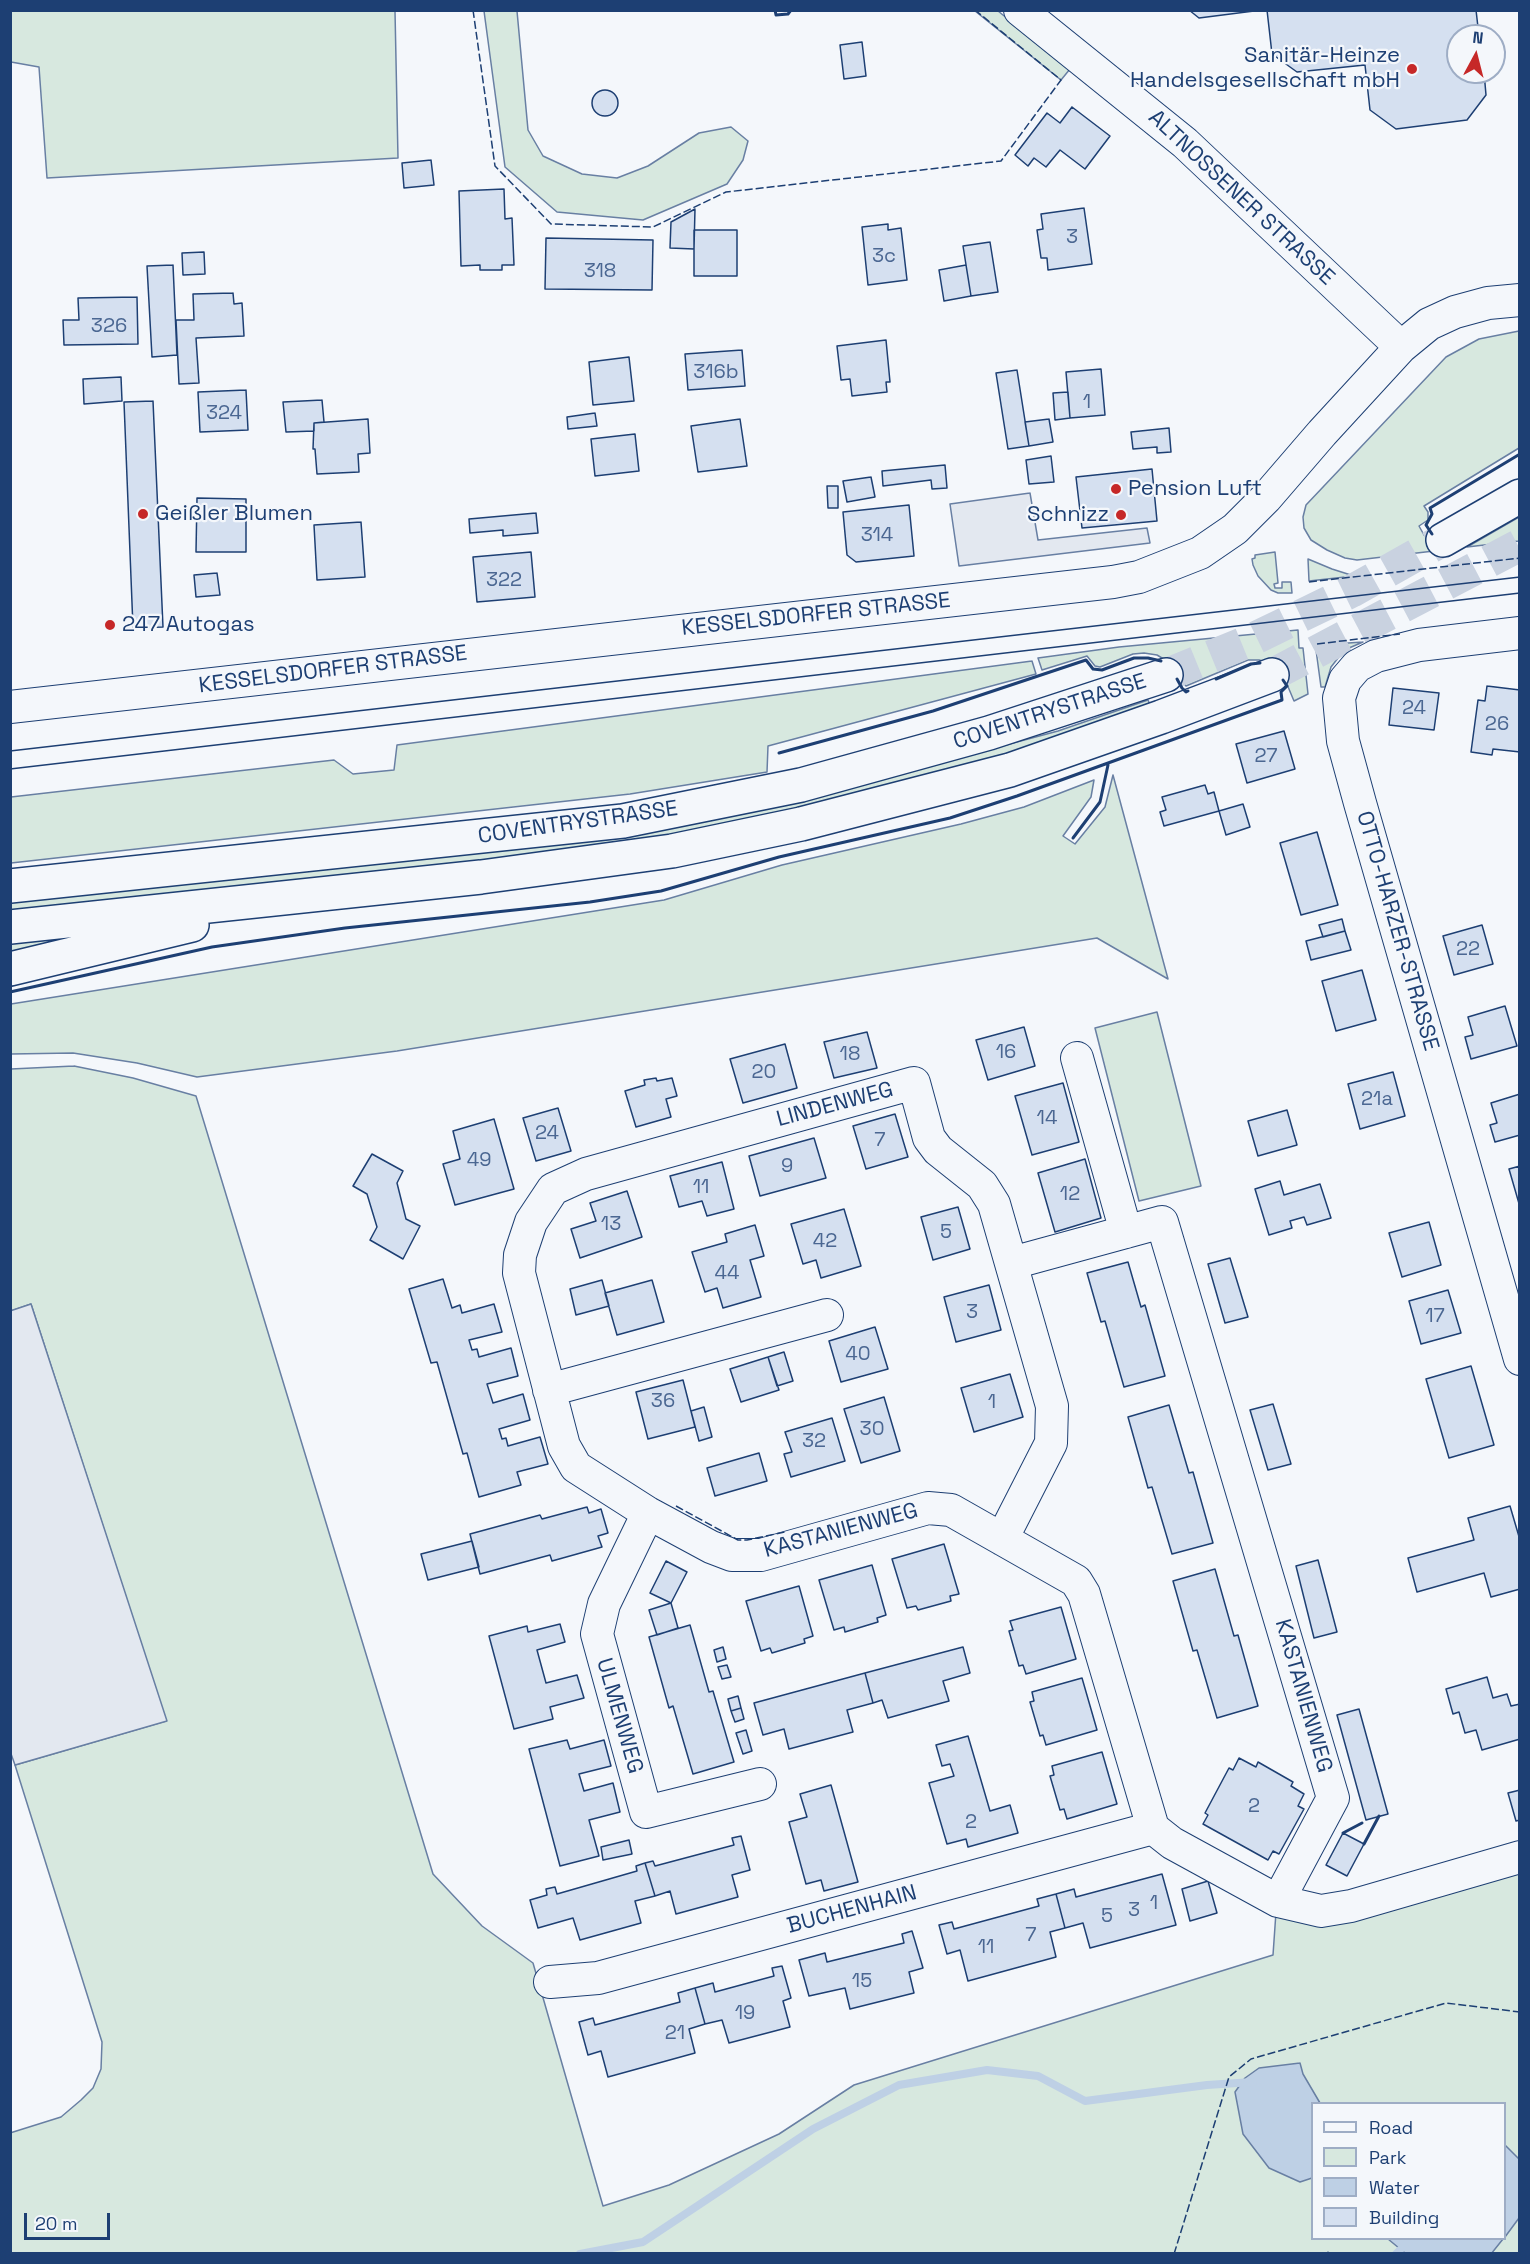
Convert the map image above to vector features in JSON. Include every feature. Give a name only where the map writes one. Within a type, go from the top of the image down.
[{"type":"highway","points":[[1443,540],[1520,496]]},
{"type":"highway","name":"COVENTRYSTRASSE","points":[[10,886],[623,821],[801,785],[989,733],[1166,675]]},
{"type":"highway","points":[[10,927],[282,900],[578,865],[672,851],[801,824],[1010,770],[1272,675]]},
{"type":"highway","points":[[10,969],[170,931],[282,900]]},
{"type":"street","name":"ALTNOSSENER STRASSE","points":[[1020,10],[1185,143],[1401,347]]},
{"type":"street","name":"KESSELSDORFER STRASSE","points":[[10,707],[1107,583],[1138,577],[1200,553],[1234,529],[1266,498],[1401,347],[1429,324],[1455,312],[1488,303],[1520,300]]},
{"type":"street","name":"OTTO-HARZER-STRASSE","points":[[1520,633],[1419,645],[1376,656],[1357,666],[1345,680],[1339,698],[1343,741],[1520,1359]]},
{"type":"street","points":[[1012,1263],[1126,1232],[1077,1058]]},
{"type":"street","name":"LINDENWEG","points":[[553,1189],[586,1174],[914,1083],[930,1138],[938,1150],[982,1185],[994,1204],[1052,1406],[1052,1443],[1002,1539]]},
{"type":"street","name":"KASTANIENWEG","points":[[553,1189],[531,1222],[520,1255],[519,1273],[564,1446],[576,1467],[648,1513],[711,1547],[732,1555],[761,1555],[928,1508],[951,1510],[1076,1581],[1084,1594],[1153,1828]]},
{"type":"street","name":"KASTANIENWEG","points":[[1126,1232],[1162,1222],[1333,1798],[1278,1901]]},
{"type":"street","points":[[549,1390],[827,1315]]},
{"type":"street","name":"ULMENWEG","points":[[648,1513],[604,1605],[597,1634],[646,1812],[760,1784]]},
{"type":"street","points":[[1153,1828],[1172,1844],[1278,1901],[1321,1911],[1351,1906],[1520,1857]]},
{"type":"street","name":"BUCHENHAIN","points":[[550,1982],[598,1978],[1153,1828]]},
{"type":"green space","points":[[10,11],[395,11],[398,158],[47,178],[39,67],[11,62]]},
{"type":"green space","points":[[484,11],[517,11],[528,130],[543,156],[582,174],[617,178],[648,166],[699,133],[731,127],[748,141],[743,160],[727,184],[643,220],[557,212],[505,167]]},
{"type":"green space","points":[[975,11],[998,11],[1070,69],[1061,80]]},
{"type":"green space","points":[[1519,331],[1519,448],[1424,506],[1428,512],[1428,520],[1419,526],[1424,535],[1451,549],[1357,560],[1345,558],[1311,540],[1304,528],[1303,517],[1306,505],[1446,357],[1479,339]]},
{"type":"green space","points":[[1519,517],[1519,541],[1467,547]]},
{"type":"green space","points":[[1275,552],[1278,583],[1274,584],[1275,588],[1282,588],[1282,582],[1291,582],[1292,593],[1278,593],[1271,590],[1258,576],[1253,565],[1252,559],[1255,555]]},
{"type":"green space","points":[[1308,559],[1332,569],[1354,576],[1309,581]]},
{"type":"green space","points":[[1298,630],[1299,648],[1303,648],[1308,694],[1294,701],[1281,670],[1271,663],[1259,660],[1248,660],[1186,686],[1167,661],[1157,655],[1133,654],[1100,667],[1095,666],[1087,656],[1042,670],[1038,658],[1119,647]]},
{"type":"green space","points":[[1363,642],[1349,648],[1338,658],[1331,667],[1325,687],[1321,687],[1316,650],[1319,645]]},
{"type":"green space","points":[[1032,661],[1036,674],[768,746],[767,772],[630,794],[11,863],[11,797],[334,760],[353,774],[394,770],[397,745]]},
{"type":"green space","points":[[1148,700],[1153,712],[1039,750],[740,824],[557,854],[11,911],[10,902],[811,797],[1058,731]]},
{"type":"green space","points":[[1113,775],[1168,979],[1097,938],[397,1051],[197,1077],[137,1063],[73,1053],[11,1054],[11,1004],[664,900],[782,865],[961,824],[1024,807],[1094,780],[1091,797],[1063,836],[1075,844],[1105,807]]},
{"type":"green space","points":[[83,935],[11,958],[11,941]]},
{"type":"green space","points":[[1157,1012],[1201,1186],[1139,1201],[1095,1028]]},
{"type":"green space","points":[[74,1066],[133,1078],[196,1096],[433,1874],[482,1926],[533,1963],[603,2206],[669,2185],[779,2134],[854,2085],[1273,1955],[1276,1912],[1519,1868],[1519,2253],[11,2253],[10,2133],[61,2117],[81,2100],[93,2088],[101,2069],[102,2042],[15,1765],[166,1721],[31,1304],[11,1311],[11,1069]]},
{"type":"shaded area","points":[[1030,493],[1038,540],[1147,528],[1150,543],[959,566],[950,504]]},
{"type":"shaded area","points":[[31,1304],[167,1721],[15,1765],[10,1751],[10,1311]]},
{"type":"water","points":[[1300,2063],[1303,2074],[1319,2102],[1311,2102],[1311,2178],[1300,2182],[1269,2168],[1243,2134],[1235,2092],[1245,2078],[1259,2068]]},
{"type":"water","points":[[1506,2146],[1520,2160],[1519,2218],[1506,2236]]},
{"type":"water","points":[[1389,2240],[1502,2240],[1491,2254],[1405,2253]]},
{"type":"building","name":"Sanitär-Heinze Handelsgesellschaft mbH","points":[[1189,10],[1262,10],[1199,18]]},
{"type":"building","name":"Sanitär-Heinze Handelsgesellschaft mbH","points":[[1267,10],[1476,10],[1478,24],[1446,24],[1446,84],[1485,84],[1486,95],[1467,120],[1396,129],[1370,110],[1365,65],[1297,72],[1272,54]]},
{"type":"building","points":[[862,42],[866,76],[844,79],[840,45]]},
{"type":"building","points":[[605,90],[614,94],[618,103],[614,112],[605,116],[596,112],[592,103],[596,94]]},
{"type":"building","points":[[1072,107],[1110,136],[1085,169],[1060,150],[1046,167],[1034,158],[1028,166],[1015,155],[1047,113],[1060,123]]},
{"type":"building","points":[[431,160],[434,185],[404,188],[402,163]]},
{"type":"building","points":[[504,189],[505,219],[512,218],[514,265],[502,265],[502,270],[480,270],[480,265],[461,266],[459,191]]},
{"type":"building","points":[[1084,208],[1092,264],[1048,270],[1047,258],[1041,258],[1037,230],[1043,229],[1041,214]]},
{"type":"building","points":[[695,209],[694,249],[670,248],[671,222]]},
{"type":"building","points":[[888,224],[888,230],[901,228],[907,280],[868,285],[862,227]]},
{"type":"building","points":[[694,230],[737,230],[737,276],[694,276]]},
{"type":"building","points":[[546,238],[653,240],[652,290],[545,289]]},
{"type":"building","points":[[990,242],[998,292],[971,296],[963,246]]},
{"type":"building","points":[[204,252],[205,274],[183,275],[182,253]]},
{"type":"building","points":[[173,265],[177,355],[152,357],[147,266]]},
{"type":"building","points":[[966,265],[971,296],[944,301],[939,270]]},
{"type":"building","points":[[233,293],[234,304],[242,303],[244,336],[196,338],[199,383],[179,384],[176,320],[194,320],[193,294]]},
{"type":"building","points":[[137,297],[138,344],[64,345],[63,320],[79,320],[78,298]]},
{"type":"building","points":[[886,340],[890,382],[886,382],[887,392],[852,396],[850,379],[841,380],[837,346]]},
{"type":"building","points":[[742,350],[745,386],[688,390],[685,354]]},
{"type":"building","points":[[629,357],[634,401],[593,405],[589,362]]},
{"type":"building","points":[[1101,369],[1105,415],[1070,418],[1066,372]]},
{"type":"building","points":[[1017,370],[1029,446],[1008,449],[996,373]]},
{"type":"building","points":[[121,377],[122,401],[84,404],[83,379]]},
{"type":"building","points":[[246,390],[248,430],[200,432],[198,392]]},
{"type":"building","points":[[1068,392],[1070,418],[1055,420],[1053,393]]},
{"type":"building","points":[[322,400],[324,422],[314,423],[314,431],[286,432],[283,402]]},
{"type":"building","name":"Geißler Blumen","points":[[153,401],[163,627],[133,628],[124,402]]},
{"type":"building","points":[[595,413],[597,426],[568,429],[567,417]]},
{"type":"building","points":[[368,419],[370,453],[358,454],[359,472],[317,474],[315,449],[313,449],[314,423]]},
{"type":"building","points":[[740,419],[747,466],[698,472],[691,426]]},
{"type":"building","points":[[1049,419],[1053,442],[1029,446],[1025,422]]},
{"type":"building","points":[[1169,428],[1171,452],[1157,453],[1157,447],[1133,449],[1131,432]]},
{"type":"building","points":[[635,434],[639,471],[595,476],[591,439]]},
{"type":"building","points":[[1051,456],[1054,482],[1029,484],[1026,460]]},
{"type":"building","points":[[945,465],[947,488],[932,489],[931,480],[883,486],[882,471]]},
{"type":"building","name":"Pension Luft","points":[[1152,469],[1157,521],[1082,528],[1076,477]]},
{"type":"building","points":[[871,477],[875,497],[847,502],[843,481]]},
{"type":"building","points":[[827,486],[838,486],[838,508],[828,508]]},
{"type":"building","points":[[197,498],[246,499],[246,552],[196,552]]},
{"type":"building","points":[[909,505],[914,556],[856,562],[847,555],[843,512]]},
{"type":"building","points":[[536,513],[538,533],[503,536],[503,530],[470,533],[469,519]]},
{"type":"building","points":[[361,522],[365,577],[317,580],[314,525]]},
{"type":"building","points":[[531,552],[535,597],[477,602],[473,557]]},
{"type":"building","points":[[217,573],[220,595],[196,597],[194,575]]},
{"type":"building","points":[[1487,686],[1520,690],[1520,752],[1493,749],[1492,755],[1471,752],[1478,700],[1485,701]]},
{"type":"building","points":[[1393,688],[1439,693],[1434,730],[1389,725]]},
{"type":"building","points":[[1284,731],[1295,769],[1247,783],[1236,744]]},
{"type":"building","points":[[1205,785],[1208,794],[1214,792],[1219,811],[1164,826],[1160,812],[1166,810],[1162,797]]},
{"type":"building","points":[[1243,804],[1250,827],[1226,835],[1219,811]]},
{"type":"building","points":[[1317,832],[1338,905],[1301,915],[1280,843]]},
{"type":"building","points":[[1342,919],[1345,931],[1323,937],[1319,925]]},
{"type":"building","points":[[1482,925],[1493,964],[1454,975],[1443,936]]},
{"type":"building","points":[[1345,931],[1351,950],[1311,960],[1306,941]]},
{"type":"building","points":[[1362,970],[1376,1020],[1336,1031],[1322,981]]},
{"type":"building","points":[[1505,1006],[1517,1046],[1471,1059],[1465,1037],[1473,1035],[1468,1017]]},
{"type":"building","points":[[1024,1027],[1035,1066],[988,1080],[976,1040]]},
{"type":"building","points":[[867,1032],[877,1068],[834,1078],[824,1042]]},
{"type":"building","points":[[785,1044],[797,1088],[743,1103],[730,1059]]},
{"type":"building","points":[[1393,1072],[1405,1116],[1360,1129],[1348,1084]]},
{"type":"building","points":[[656,1078],[657,1081],[672,1078],[677,1096],[666,1099],[671,1117],[636,1127],[625,1091],[645,1085],[644,1080]]},
{"type":"building","points":[[1063,1083],[1079,1142],[1032,1155],[1015,1096]]},
{"type":"building","points":[[1520,1094],[1520,1135],[1495,1142],[1490,1125],[1497,1123],[1491,1103]]},
{"type":"building","points":[[558,1108],[571,1151],[536,1161],[523,1118]]},
{"type":"building","points":[[1287,1110],[1297,1145],[1258,1156],[1248,1121]]},
{"type":"building","points":[[895,1114],[908,1157],[866,1169],[853,1126]]},
{"type":"building","points":[[494,1119],[514,1189],[455,1205],[443,1164],[460,1159],[453,1131]]},
{"type":"building","points":[[814,1138],[826,1178],[760,1196],[749,1156]]},
{"type":"building","points":[[372,1154],[403,1171],[397,1183],[406,1219],[420,1226],[403,1259],[370,1240],[377,1227],[367,1194],[353,1186]]},
{"type":"building","points":[[1085,1159],[1101,1218],[1055,1232],[1038,1173]]},
{"type":"building","points":[[722,1162],[734,1209],[707,1216],[702,1201],[679,1207],[670,1176]]},
{"type":"building","points":[[1520,1166],[1520,1207],[1509,1169]]},
{"type":"building","points":[[1280,1181],[1284,1195],[1320,1184],[1331,1218],[1307,1225],[1304,1217],[1290,1221],[1292,1228],[1269,1235],[1255,1189]]},
{"type":"building","points":[[627,1191],[642,1237],[580,1258],[571,1229],[596,1221],[590,1203]]},
{"type":"building","points":[[958,1207],[970,1249],[933,1260],[921,1217]]},
{"type":"building","points":[[844,1209],[861,1266],[821,1278],[816,1260],[803,1264],[791,1224]]},
{"type":"building","points":[[1429,1222],[1441,1265],[1402,1277],[1389,1233]]},
{"type":"building","points":[[755,1225],[764,1256],[750,1260],[761,1297],[723,1308],[717,1288],[705,1292],[692,1252],[727,1242],[725,1234]]},
{"type":"building","points":[[1230,1258],[1248,1317],[1225,1323],[1208,1264]]},
{"type":"building","points":[[1128,1262],[1141,1307],[1145,1305],[1165,1376],[1124,1387],[1105,1321],[1101,1322],[1087,1273]]},
{"type":"building","points":[[443,1279],[452,1308],[460,1305],[462,1313],[494,1304],[502,1332],[469,1340],[472,1350],[477,1349],[479,1357],[511,1348],[518,1376],[487,1384],[493,1403],[523,1394],[530,1420],[499,1429],[502,1439],[506,1438],[508,1446],[540,1437],[548,1464],[517,1472],[521,1485],[479,1497],[467,1453],[463,1454],[437,1362],[431,1363],[409,1289]]},
{"type":"building","points":[[602,1280],[609,1306],[576,1315],[570,1289]]},
{"type":"building","points":[[652,1280],[664,1322],[617,1335],[605,1293]]},
{"type":"building","points":[[989,1285],[1001,1330],[956,1342],[944,1297]]},
{"type":"building","points":[[1448,1290],[1461,1333],[1421,1344],[1409,1301]]},
{"type":"building","points":[[875,1327],[888,1369],[841,1382],[829,1341]]},
{"type":"building","points":[[784,1352],[793,1381],[777,1386],[768,1357]]},
{"type":"building","points":[[768,1357],[779,1390],[741,1402],[730,1369]]},
{"type":"building","points":[[1471,1366],[1494,1445],[1449,1458],[1426,1379]]},
{"type":"building","points":[[1010,1374],[1023,1417],[974,1432],[961,1388]]},
{"type":"building","points":[[683,1380],[695,1427],[648,1439],[636,1392]]},
{"type":"building","points":[[884,1397],[900,1451],[861,1463],[844,1409]]},
{"type":"building","points":[[1273,1404],[1291,1464],[1268,1470],[1250,1410]]},
{"type":"building","points":[[1169,1405],[1189,1473],[1193,1472],[1213,1543],[1172,1554],[1152,1487],[1148,1488],[1128,1417]]},
{"type":"building","points":[[704,1407],[712,1437],[699,1441],[691,1411]]},
{"type":"building","points":[[832,1418],[845,1461],[791,1477],[784,1454],[792,1452],[785,1432]]},
{"type":"building","points":[[759,1453],[767,1481],[715,1496],[707,1468]]},
{"type":"building","points":[[1510,1506],[1520,1540],[1520,1589],[1491,1597],[1484,1573],[1417,1592],[1408,1558],[1474,1540],[1468,1518]]},
{"type":"building","points":[[587,1507],[589,1513],[601,1509],[608,1533],[598,1536],[602,1547],[552,1561],[550,1555],[480,1574],[470,1534],[540,1515],[542,1519]]},
{"type":"building","points":[[472,1541],[479,1567],[428,1580],[421,1554]]},
{"type":"building","points":[[944,1544],[959,1594],[950,1596],[951,1601],[918,1610],[916,1606],[907,1608],[892,1559]]},
{"type":"building","points":[[1318,1560],[1337,1632],[1314,1638],[1296,1566]]},
{"type":"building","points":[[666,1561],[687,1572],[671,1603],[650,1593]]},
{"type":"building","points":[[872,1565],[886,1615],[877,1618],[878,1622],[845,1632],[844,1627],[834,1630],[819,1580]]},
{"type":"building","points":[[1215,1569],[1234,1636],[1238,1635],[1258,1706],[1217,1718],[1197,1650],[1193,1651],[1173,1581]]},
{"type":"building","points":[[799,1586],[813,1636],[804,1639],[805,1643],[772,1653],[770,1648],[761,1651],[746,1601]]},
{"type":"building","points":[[671,1603],[678,1628],[657,1635],[649,1610]]},
{"type":"building","points":[[1061,1607],[1076,1659],[1026,1674],[1023,1665],[1019,1666],[1009,1631],[1013,1630],[1010,1621]]},
{"type":"building","points":[[560,1624],[565,1642],[537,1650],[546,1683],[577,1675],[584,1698],[550,1707],[553,1719],[514,1729],[489,1636],[527,1626],[528,1632]]},
{"type":"building","points":[[690,1625],[709,1692],[713,1691],[734,1762],[693,1774],[673,1706],[669,1708],[649,1637]]},
{"type":"building","points":[[723,1647],[726,1659],[717,1662],[714,1650]]},
{"type":"building","points":[[963,1647],[970,1673],[943,1681],[949,1701],[888,1718],[882,1700],[873,1703],[865,1673]]},
{"type":"building","points":[[727,1665],[731,1677],[722,1679],[718,1667]]},
{"type":"building","points":[[865,1673],[873,1703],[847,1710],[853,1732],[789,1749],[784,1729],[763,1735],[754,1703]]},
{"type":"building","points":[[1487,1677],[1493,1698],[1507,1694],[1511,1706],[1520,1704],[1520,1739],[1482,1750],[1476,1730],[1465,1733],[1459,1712],[1453,1714],[1446,1689]]},
{"type":"building","points":[[1082,1678],[1097,1730],[1046,1745],[1043,1735],[1040,1736],[1030,1702],[1034,1701],[1032,1692]]},
{"type":"building","points":[[738,1696],[741,1708],[731,1711],[728,1699]]},
{"type":"building","points":[[741,1708],[744,1719],[735,1722],[731,1711]]},
{"type":"building","points":[[1359,1709],[1388,1814],[1366,1820],[1337,1715]]},
{"type":"building","points":[[746,1730],[752,1751],[743,1754],[736,1733]]},
{"type":"building","points":[[968,1736],[990,1811],[1010,1805],[1018,1833],[968,1847],[966,1839],[947,1844],[929,1783],[954,1776],[950,1764],[942,1766],[936,1745]]},
{"type":"building","points":[[567,1740],[570,1749],[604,1740],[611,1766],[579,1774],[584,1791],[613,1783],[620,1812],[589,1820],[599,1856],[560,1866],[529,1749]]},
{"type":"building","points":[[1102,1752],[1117,1804],[1067,1819],[1064,1809],[1060,1810],[1050,1776],[1054,1775],[1052,1766]]},
{"type":"building","points":[[1239,1758],[1256,1767],[1258,1762],[1293,1782],[1291,1786],[1304,1794],[1298,1806],[1304,1809],[1279,1854],[1273,1851],[1268,1860],[1203,1824],[1208,1815],[1205,1813],[1229,1768],[1233,1770]]},
{"type":"building","points":[[831,1785],[858,1882],[824,1891],[821,1880],[806,1884],[789,1822],[807,1817],[800,1794]]},
{"type":"building","points":[[1520,1790],[1520,1820],[1516,1821],[1508,1793]]},
{"type":"building","points":[[1343,1833],[1364,1844],[1347,1876],[1326,1865]]},
{"type":"building","points":[[741,1836],[750,1870],[732,1875],[738,1897],[676,1914],[670,1891],[655,1896],[645,1863],[653,1861],[655,1866],[734,1845],[732,1838]]},
{"type":"building","points":[[629,1840],[632,1854],[603,1860],[601,1847]]},
{"type":"building","points":[[645,1863],[655,1896],[635,1901],[641,1923],[580,1940],[573,1918],[538,1928],[530,1900],[547,1895],[546,1889],[555,1887],[557,1894],[637,1871],[636,1866]]},
{"type":"building","points":[[1162,1874],[1176,1925],[1090,1948],[1083,1923],[1065,1928],[1056,1894],[1074,1889],[1076,1897]]},
{"type":"building","points":[[1208,1881],[1217,1913],[1190,1921],[1182,1889]]},
{"type":"building","points":[[1056,1894],[1065,1928],[1050,1932],[1056,1957],[968,1981],[960,1950],[947,1954],[939,1925],[952,1922],[954,1929],[1039,1906],[1037,1899]]},
{"type":"building","points":[[912,1931],[923,1968],[909,1972],[914,1993],[850,2009],[845,1988],[809,1996],[799,1960],[825,1953],[827,1962],[904,1943],[902,1934]]},
{"type":"building","points":[[782,1966],[791,1998],[783,2001],[790,2027],[729,2043],[722,2020],[705,2024],[695,1988],[713,1983],[715,1992],[774,1976],[772,1968]]},
{"type":"building","points":[[695,1988],[705,2024],[689,2029],[695,2053],[608,2077],[601,2051],[588,2055],[579,2022],[593,2018],[595,2025],[680,2002],[678,1993]]},
{"type":"waterway","points":[[580,2254],[643,2242],[813,2129],[899,2085],[987,2070],[1038,2076],[1085,2101],[1207,2085],[1253,2082]]},
{"type":"waterway","points":[[1396,2254],[1400,2250]]},
{"type":"tunnel","points":[[1166,675],[1247,642],[1352,591],[1443,540]]},
{"type":"tunnel","points":[[1272,675],[1520,545]]},
{"type":"tram line","points":[[10,751],[1520,577]]},
{"type":"tram line","points":[[10,769],[1520,593]]},
{"type":"fence","points":[[473,10],[495,166],[551,224],[653,227],[726,192],[1001,161],[1061,80],[975,10]]},
{"type":"fence","points":[[1309,582],[1520,558]]},
{"type":"fence","points":[[1317,644],[1400,634]]},
{"type":"fence","points":[[676,1506],[738,1540],[785,1532]]},
{"type":"fence","points":[[1174,2254],[1229,2077],[1251,2059],[1446,2003],[1520,2012]]},
{"type":"wall","points":[[775,10],[776,15],[788,14],[791,10]]},
{"type":"wall","points":[[1432,534],[1426,525],[1432,514],[1430,508],[1520,454]]},
{"type":"wall","points":[[779,753],[933,711],[1086,660],[1093,669],[1102,670],[1134,658],[1161,661]]},
{"type":"wall","points":[[1216,679],[1251,664],[1260,663]]},
{"type":"wall","points":[[1177,679],[1182,688],[1188,691]]},
{"type":"wall","points":[[10,992],[212,947],[345,928],[590,902],[661,891],[779,857],[950,818],[1017,796],[1282,700],[1281,692],[1287,686],[1283,680]]},
{"type":"wall","points":[[1073,838],[1100,802],[1108,765]]},
{"type":"wall","points":[[1364,1844],[1379,1816]]},
{"type":"wall","points":[[1343,1833],[1362,1823]]},
{"type":"place","name":"Sanitär-Heinze Handelsgesellschaft mbH","points":[[1412,69]]},
{"type":"place","name":"Pension Luft","points":[[1116,489]]},
{"type":"place","name":"Geißler Blumen","points":[[143,514]]},
{"type":"place","name":"Schnizz","points":[[1121,515]]},
{"type":"place","name":"247 Autogas","points":[[110,625]]}]
